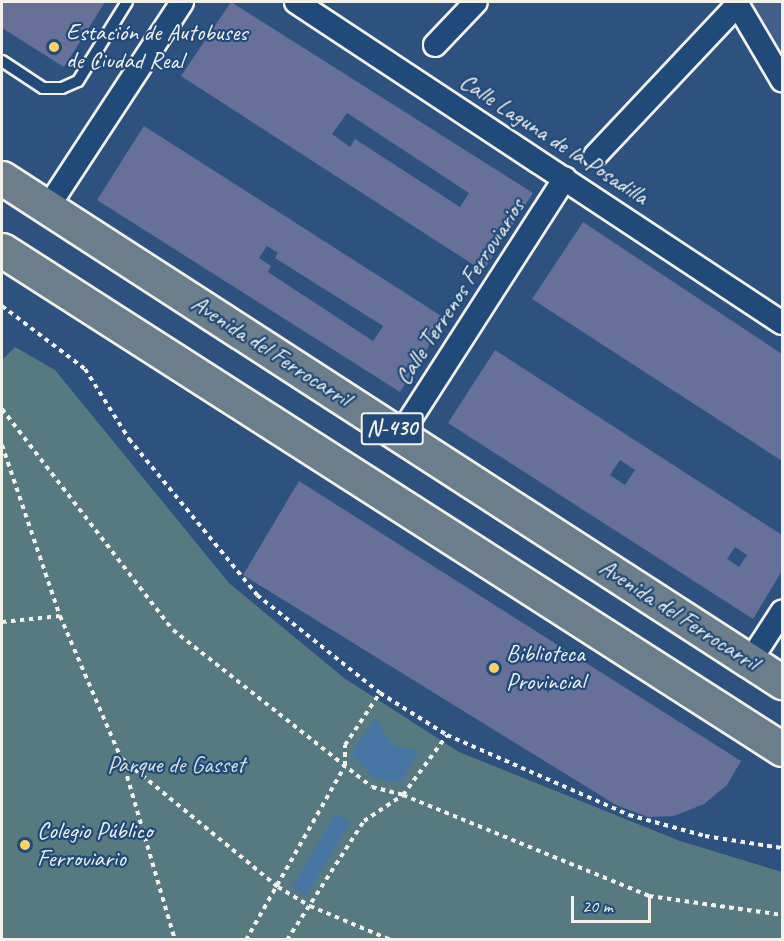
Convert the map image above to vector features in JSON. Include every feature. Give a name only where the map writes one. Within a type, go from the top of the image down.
[{"type":"main road","name":"Avenida del Ferrocarril","points":[[2,178],[783,682]]},
{"type":"main road","name":"N-430","points":[[6,260],[783,749]]},
{"type":"street","points":[[48,207],[182,2]]},
{"type":"street","name":"Calle Laguna de la Posadilla","points":[[296,2],[783,322]]},
{"type":"street","points":[[435,45],[476,2]]},
{"type":"street","points":[[595,156],[737,3],[783,80]]},
{"type":"street","name":"Calle Terrenos Ferroviarios","points":[[400,435],[565,178]]},
{"type":"street","points":[[750,661],[783,612]]},
{"type":"lane","points":[[2,61],[43,88],[78,81],[127,2]]},
{"type":"path","points":[[2,306],[85,369],[129,439],[257,595],[380,693],[447,735],[629,815],[705,836],[783,848]]},
{"type":"path","points":[[2,409],[173,630],[372,787],[403,795],[649,897],[783,915]]},
{"type":"path","points":[[2,446],[60,616],[121,758],[175,939]]},
{"type":"path","points":[[2,622],[60,616]]},
{"type":"path","points":[[246,939],[278,887],[345,766],[345,745],[380,693]]},
{"type":"path","points":[[287,939],[364,821],[403,795],[447,735]]},
{"type":"path","points":[[121,758],[278,887],[310,906],[391,939]]},
{"type":"shaded area","points":[[736,2],[782,2],[782,80]]},
{"type":"shaded area","points":[[375,719],[393,745],[420,751],[400,782],[374,779],[351,753]]},
{"type":"shaded area","points":[[336,813],[351,822],[306,895],[292,887]]},
{"type":"green space","name":"Parque de Gasset","points":[[15,347],[55,370],[229,583],[344,678],[459,752],[680,841],[782,872],[782,939],[2,940],[2,360]]},
{"type":"building","name":"Estación de Autobuses de Ciudad Real","points":[[2,2],[105,2],[64,67],[2,28]]},
{"type":"building","points":[[231,2],[533,193],[483,271],[181,76]],"holes":[[[347,113],[469,193],[460,207],[355,139],[350,147],[332,134]]]},
{"type":"building","points":[[144,126],[446,319],[400,392],[97,200]],"holes":[[[267,246],[278,253],[275,258],[383,326],[373,341],[268,272],[271,266],[259,258]]]},
{"type":"building","points":[[583,222],[782,354],[782,461],[532,299]]},
{"type":"building","points":[[495,350],[782,535],[782,571],[753,619],[448,423]],"holes":[[[620,460],[635,470],[625,485],[610,475]],[[735,547],[747,555],[739,567],[727,559]]]},
{"type":"building","name":"Biblioteca Provincial","points":[[299,481],[741,761],[727,785],[704,804],[674,816],[648,817],[616,805],[243,575]]},
{"type":"place","name":"Estación de Autobuses de Ciudad Real","points":[[54,47]]},
{"type":"place","name":"Biblioteca Provincial","points":[[494,668]]},
{"type":"place","name":"Colegio Público Ferroviario","points":[[25,845]]}]
